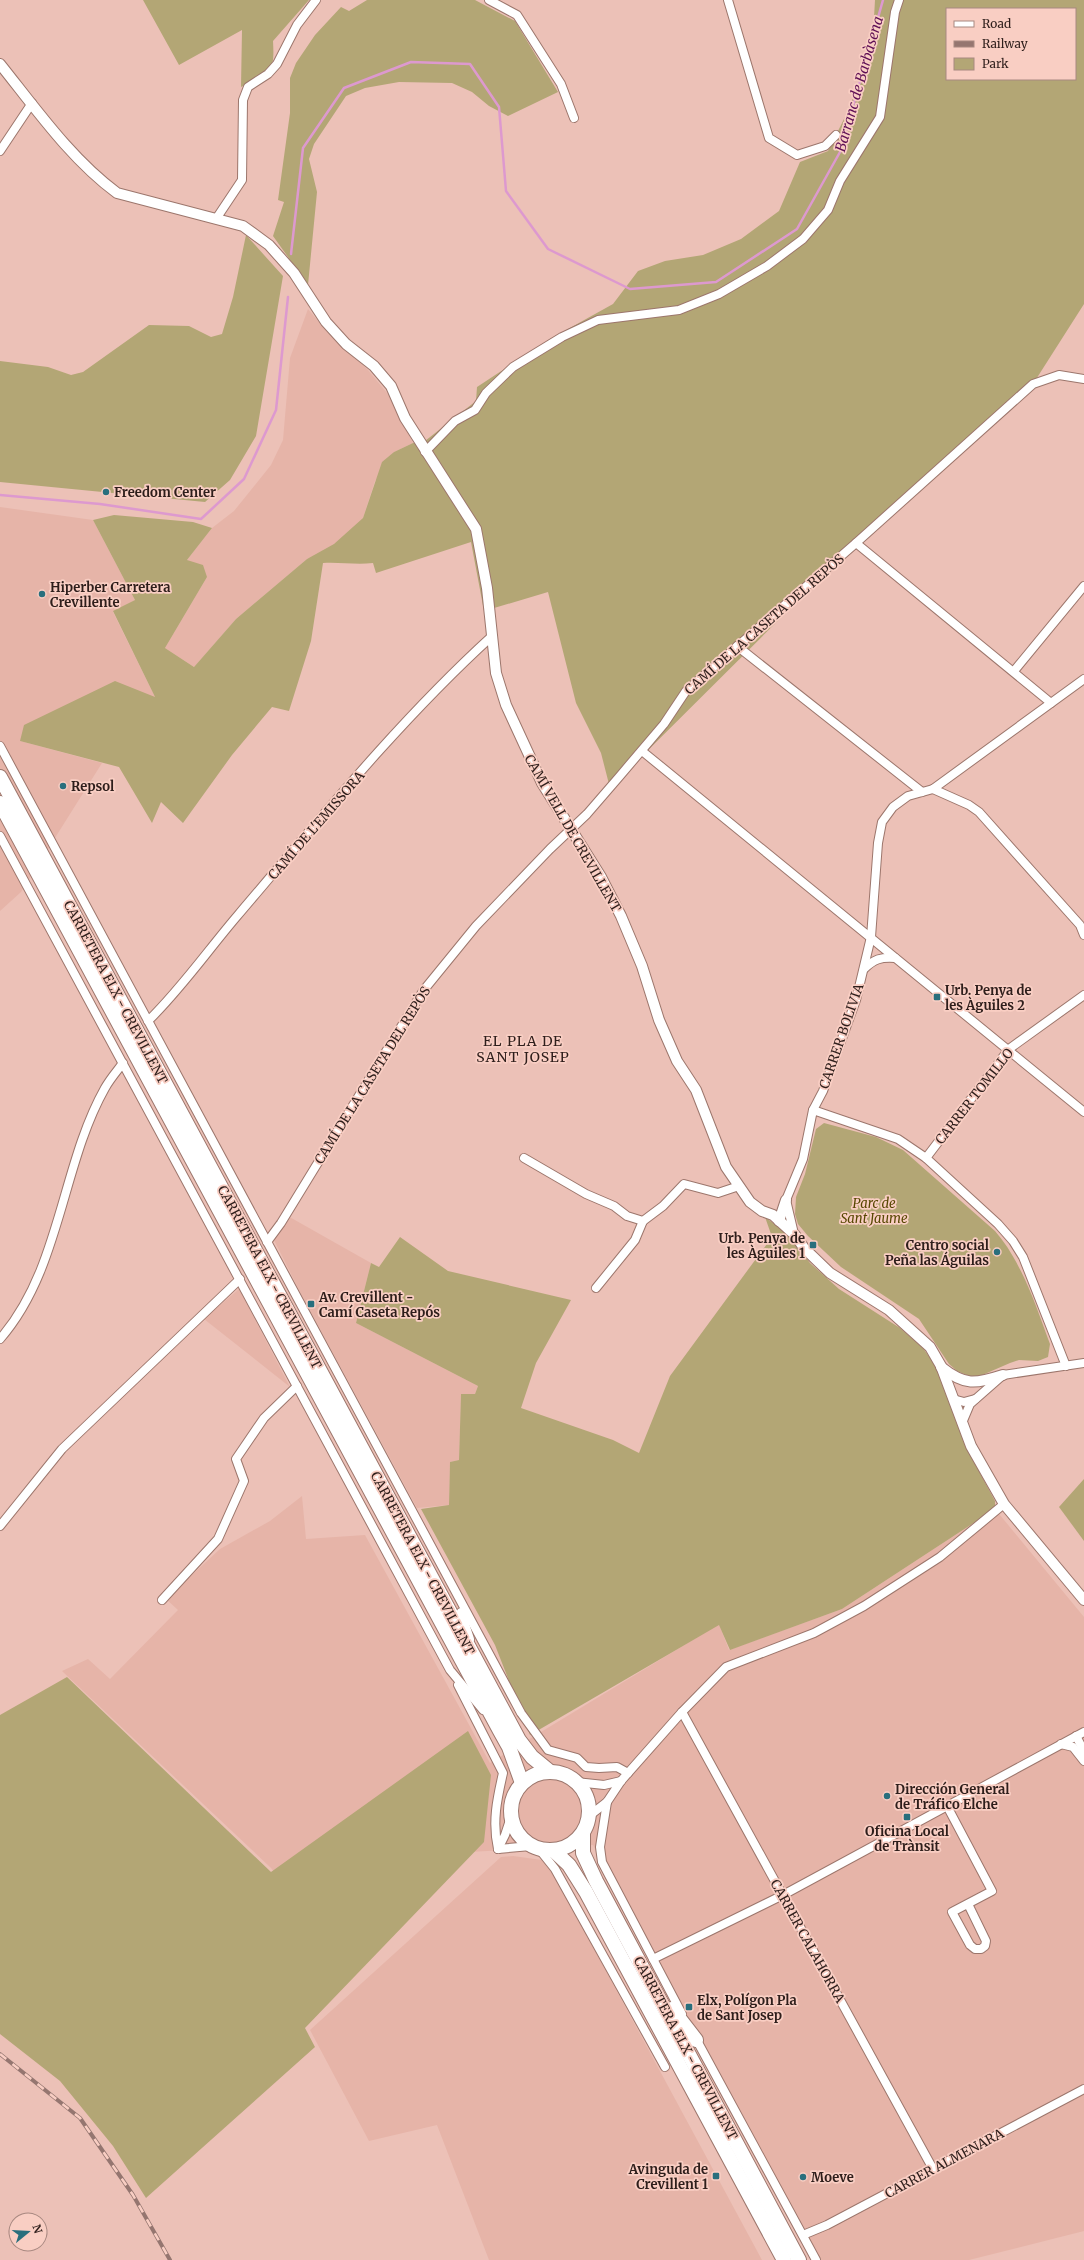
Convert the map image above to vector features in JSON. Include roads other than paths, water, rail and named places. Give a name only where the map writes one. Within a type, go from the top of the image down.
[{"type":"highway","name":"CARRETERA ELX - CREVILLENT","points":[[0,777],[519,1740],[532,1757],[549,1771]]},
{"type":"highway","name":"CARRETERA ELX - CREVILLENT","points":[[0,803],[509,1747],[522,1783]]},
{"type":"highway","points":[[549,1771],[561,1773],[576,1782],[586,1794],[589,1816],[583,1833],[572,1844],[554,1851],[535,1848],[518,1834],[511,1817],[512,1802],[522,1783],[540,1773],[549,1771]]},
{"type":"highway","name":"CARRETERA ELX - CREVILLENT","points":[[583,1833],[583,1853],[647,1977],[799,2260]]},
{"type":"highway","name":"CARRETERA ELX - CREVILLENT","points":[[554,1851],[569,1865],[586,1892],[784,2260]]},
{"type":"highway","points":[[647,1977],[696,2040]]},
{"type":"street","points":[[216,219],[242,180],[244,100],[248,87],[268,74],[277,64],[297,25],[316,0]]},
{"type":"street","points":[[489,0],[517,14],[561,84],[574,118]]},
{"type":"street","points":[[728,0],[769,138],[798,155],[825,146],[836,134]]},
{"type":"street","points":[[425,452],[455,421],[474,410],[486,393],[513,367],[562,337],[598,320],[679,310],[719,294],[767,266],[803,240],[828,210],[840,181],[880,117],[895,12],[899,0]]},
{"type":"street","name":"CAMÍ VELL DE CREVILLENT","points":[[0,64],[73,152],[102,182],[117,194],[243,226],[269,245],[294,273],[326,322],[346,344],[374,366],[391,386],[405,418],[425,452],[476,529],[487,588],[496,673],[506,705],[542,783],[601,878],[620,916],[642,966],[659,1020],[674,1054],[696,1090],[726,1167],[750,1202],[779,1221],[795,1235],[804,1248],[830,1273],[889,1310],[930,1347],[941,1366],[971,1446],[1004,1504],[1084,1600]]},
{"type":"street","points":[[0,150],[32,103]]},
{"type":"street","name":"CAMÍ DE LA CASETA DEL REPÒS","points":[[267,1242],[281,1223],[423,991],[476,926],[570,829],[587,814],[664,724],[686,691],[856,543],[1033,384],[1058,375],[1084,379]]},
{"type":"street","points":[[856,543],[1014,671],[1051,703]]},
{"type":"street","points":[[1014,671],[1084,586]]},
{"type":"street","name":"CAMÍ DE L'EMISSORA","points":[[148,1021],[293,850],[394,736],[456,670],[492,637]]},
{"type":"street","points":[[738,646],[922,792]]},
{"type":"street","points":[[1084,679],[933,789],[969,805],[979,812],[1080,925],[1084,935]]},
{"type":"street","points":[[0,746],[521,1713],[548,1750],[577,1758],[586,1767],[617,1767],[628,1773]]},
{"type":"street","points":[[642,750],[895,958],[1009,1049],[1084,1112]]},
{"type":"street","name":"CARRER BOLIVIA","points":[[786,1200],[803,1159],[813,1110],[823,1091],[856,1000],[871,937],[878,843],[882,822],[894,807],[908,796],[933,789]]},
{"type":"street","points":[[0,836],[450,1670],[502,1773],[496,1801],[494,1833],[498,1849]]},
{"type":"street","points":[[863,970],[872,961],[883,957],[895,958]]},
{"type":"street","name":"CARRER TOMILLO","points":[[926,1158],[1009,1049],[1084,995]]},
{"type":"street","points":[[0,1339],[24,1303],[41,1268],[58,1221],[86,1127],[106,1087],[123,1063]]},
{"type":"street","points":[[813,1110],[898,1139],[926,1158],[998,1224],[1013,1240],[1031,1273],[1066,1366]]},
{"type":"street","points":[[524,1158],[586,1194],[614,1206],[627,1216],[643,1221]]},
{"type":"street","points":[[596,1288],[635,1240],[643,1221],[663,1206],[684,1184],[718,1193],[739,1186]]},
{"type":"street","points":[[779,1221],[786,1200]]},
{"type":"street","points":[[786,1200],[795,1235]]},
{"type":"street","points":[[0,1526],[62,1449],[240,1279]]},
{"type":"street","points":[[941,1366],[965,1382],[982,1382],[1003,1375],[1084,1363]]},
{"type":"street","points":[[962,1423],[970,1404],[1003,1375]]},
{"type":"street","points":[[965,1382],[952,1397],[964,1402],[976,1398]]},
{"type":"street","points":[[162,1600],[218,1539],[244,1481],[236,1459],[264,1418],[297,1386]]},
{"type":"street","points":[[589,1816],[607,1802],[628,1773],[682,1712],[726,1667],[814,1633],[864,1606],[940,1558],[1004,1504]]},
{"type":"street","points":[[454,1591],[482,1672]]},
{"type":"street","points":[[450,1670],[500,1731]]},
{"type":"street","name":"CARRER CALAHORRA","points":[[682,1712],[933,2169]]},
{"type":"street","points":[[653,1959],[783,1895],[1084,1732]]},
{"type":"street","points":[[1076,1736],[1084,1751]]},
{"type":"street","points":[[1061,1744],[1074,1747],[1084,1761]]},
{"type":"street","points":[[576,1782],[604,1785],[621,1781]]},
{"type":"street","points":[[607,1802],[600,1847],[602,1862],[696,2040],[816,2260]]},
{"type":"street","points":[[947,1806],[992,1891],[952,1912],[970,1945],[975,1949],[981,1949],[985,1946],[986,1941],[968,1904]]},
{"type":"street","points":[[498,1849],[505,1835],[511,1817]]},
{"type":"street","points":[[498,1849],[535,1848],[555,1869],[665,2067]]},
{"type":"street","name":"CARRER ALMENARA","points":[[803,2235],[822,2228],[1084,2089]]},
{"type":"waterway","name":"Barranc de Barbàsena","points":[[291,254],[303,148],[344,88],[411,62],[470,64],[499,107],[506,191],[548,249],[630,289],[716,282],[797,229],[840,152],[883,0]]},
{"type":"waterway","name":"Barranc de Barbàsena","points":[[0,495],[100,504],[201,519],[244,479],[276,410],[288,297]]},
{"type":"railway","points":[[0,2054],[80,2118],[133,2195],[170,2260]]},
{"type":"place","name":"Freedom Center","points":[[106,492]]},
{"type":"place","name":"Hiperber Carretera Crevillente","points":[[42,594]]},
{"type":"place","name":"Repsol","points":[[63,786]]},
{"type":"place","name":"Urb. Penya de les Àguiles 2","points":[[937,997]]},
{"type":"place","name":"Urb. Penya de les Àguiles 1","points":[[813,1245]]},
{"type":"place","name":"Centro social Peña las Águilas","points":[[997,1252]]},
{"type":"place","name":"Av. Crevillent - Camí Caseta Repós","points":[[311,1304]]},
{"type":"place","name":"Dirección General de Tráfico Elche","points":[[887,1796]]},
{"type":"place","name":"Oficina Local de Trànsit","points":[[907,1817]]},
{"type":"place","name":"Elx, Polígon Pla de Sant Josep","points":[[689,2007]]},
{"type":"place","name":"Avinguda de Crevillent 1","points":[[716,2176]]},
{"type":"place","name":"Moeve","points":[[803,2177]]},
{"type":"district","name":"EL PLA DE SANT JOSEP","points":[[523,1050]]},
{"type":"park label","name":"Parc de Sant Jaume","points":[[874,1210]]}]
